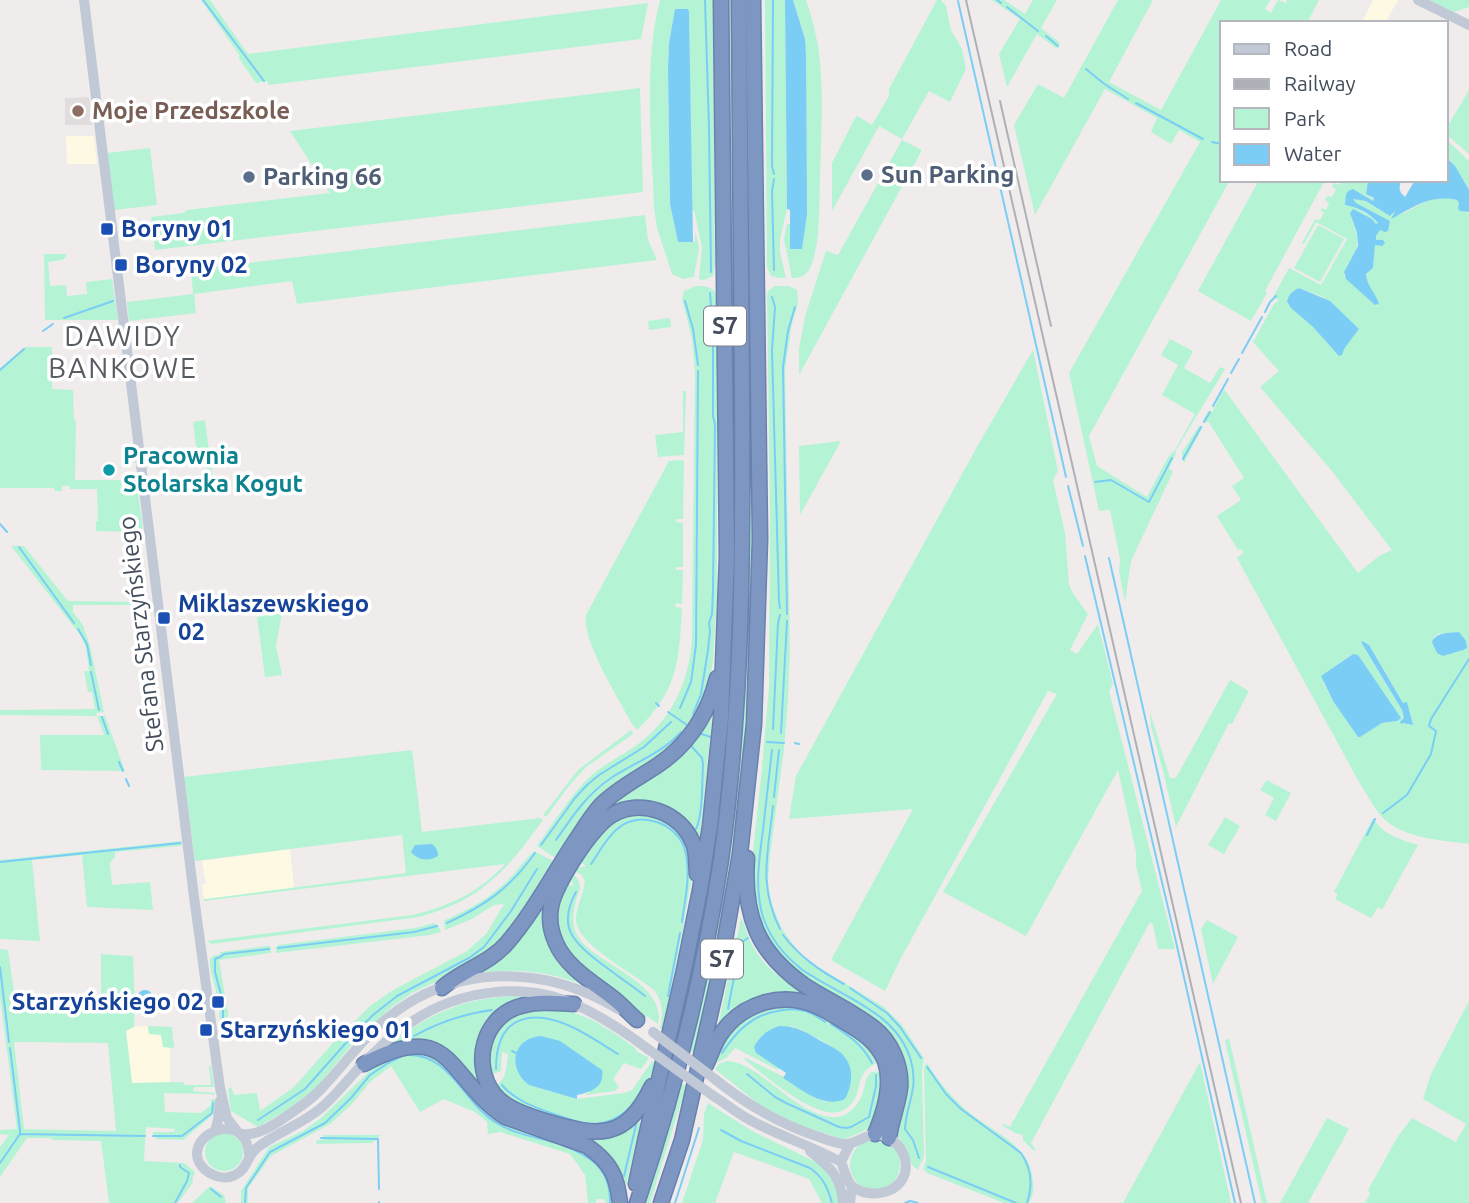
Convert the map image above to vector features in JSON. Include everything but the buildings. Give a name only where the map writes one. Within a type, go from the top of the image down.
[{"type":"highway","name":"S7","points":[[635,1203],[638,1168],[700,890],[719,739],[727,556],[721,0]]},
{"type":"highway","points":[[635,1203],[657,1145],[704,956],[721,858],[738,690],[743,546],[739,0]]},
{"type":"highway","name":"S7","points":[[660,1203],[682,1140],[720,968],[744,818],[754,724],[760,539],[754,0]]},
{"type":"highway","points":[[442,988],[449,981],[497,953],[518,929],[596,811],[620,789],[670,757],[689,737],[707,709],[723,653]]},
{"type":"highway","points":[[637,1020],[561,953],[552,931],[550,915],[554,895],[597,827],[618,812],[638,808],[657,810],[668,815],[687,833],[693,843],[700,890]]},
{"type":"highway","points":[[744,818],[748,850],[748,905],[757,933],[765,947],[778,963],[796,978],[874,1027],[892,1051],[899,1070],[900,1085],[882,1136]]},
{"type":"highway","points":[[692,1099],[715,1043],[730,1023],[750,1007],[762,1003],[787,999],[800,1001],[822,1009],[861,1032],[878,1049],[888,1077],[882,1136]]},
{"type":"highway","points":[[574,1004],[522,1005],[507,1012],[494,1024],[486,1037],[482,1061],[485,1077],[499,1100],[520,1112],[569,1128],[606,1131],[633,1117],[661,1074]]},
{"type":"highway","points":[[364,1063],[402,1048],[421,1047],[439,1053],[456,1066],[485,1100],[505,1117],[587,1146],[598,1154],[606,1161],[615,1178],[620,1203]]},
{"type":"street","name":"Stefana Starzyńskiego","points":[[84,0],[221,1097],[215,1131]]},
{"type":"street","points":[[1418,0],[1469,24]]},
{"type":"street","points":[[841,1162],[850,1144],[862,1137],[882,1136],[898,1145],[903,1152],[905,1176],[891,1192],[863,1199],[848,1181],[841,1162],[747,1119],[619,1028],[574,1004],[538,993],[516,992],[475,995],[444,1005],[414,1020],[373,1053],[319,1110],[256,1148],[249,1155],[243,1169],[230,1177],[219,1177],[208,1172],[199,1162],[197,1149],[201,1142],[215,1131],[225,1129],[249,1135],[257,1133],[297,1110],[322,1089],[384,1021],[405,1006],[442,988],[500,976],[550,980],[586,992],[637,1020],[747,1103],[775,1119],[811,1134],[837,1143],[850,1144]]},
{"type":"street","name":"Stefana Starzyńskiego","points":[[221,1097],[227,1118],[240,1133]]},
{"type":"street","points":[[240,1133],[247,1142],[249,1155]]},
{"type":"street","points":[[802,1144],[833,1171],[843,1203]]},
{"type":"street","points":[[850,1203],[852,1186]]},
{"type":"shaded area","points":[[1373,0],[1398,0],[1386,21],[1363,20]]},
{"type":"shaded area","name":"Moje Przedszkole","points":[[89,97],[93,125],[65,125],[65,98]]},
{"type":"shaded area","points":[[66,136],[94,136],[97,164],[67,164]]},
{"type":"shaded area","points":[[290,849],[294,888],[204,899],[202,885],[206,884],[202,861]]},
{"type":"shaded area","points":[[148,1026],[149,1034],[161,1035],[163,1047],[170,1048],[170,1082],[132,1083],[126,1030]]},
{"type":"green space","points":[[201,0],[210,0],[248,54],[648,3],[641,39],[269,85],[267,81],[256,83]]},
{"type":"green space","points":[[660,0],[713,0],[715,264],[713,276],[704,280],[699,279],[702,247],[692,210],[688,9],[675,10],[669,43],[670,204],[678,242],[695,242],[695,232],[699,247],[694,277],[683,279],[672,274],[657,228],[650,77]]},
{"type":"green space","points":[[727,0],[732,0],[737,485],[734,628],[723,775],[712,868],[708,867],[719,775]]},
{"type":"green space","points":[[743,0],[748,0],[753,542],[748,676],[742,775],[731,870],[695,1054],[688,1049],[731,809]]},
{"type":"green space","points":[[765,0],[785,0],[787,209],[780,252],[786,278],[771,276],[767,267]]},
{"type":"green space","points":[[793,0],[806,0],[814,26],[821,67],[822,114],[818,236],[814,258],[808,271],[798,278],[792,278],[784,239],[787,224],[790,224],[790,249],[805,39]]},
{"type":"green space","points":[[937,0],[941,0],[946,6],[951,30],[962,49],[966,69],[950,102],[929,91],[902,139],[879,126],[832,211],[832,163],[857,116],[872,125]]},
{"type":"green space","points":[[992,0],[1004,0],[1025,14],[1033,0],[1057,0],[1041,28],[1060,43],[1057,49],[1037,34],[1007,87],[999,54],[1020,19]]},
{"type":"green space","points":[[1118,0],[1153,0],[1109,82],[1161,110],[1221,0],[1270,0],[1265,9],[1271,13],[1278,0],[1286,3],[1287,0],[1319,0],[1308,21],[1220,21],[1220,182],[1229,182],[1089,436],[1097,466],[1147,497],[1195,414],[1162,395],[1178,365],[1161,355],[1170,339],[1193,351],[1184,368],[1210,383],[1220,367],[1225,369],[1176,450],[1169,468],[1173,472],[1131,561],[1125,602],[1110,510],[1099,511],[1069,373],[1200,142],[1179,130],[1171,144],[1151,132],[1157,118],[1105,89],[1035,215],[1014,125],[1038,84],[1064,98]]},
{"type":"green space","points":[[1428,0],[1469,0],[1469,7],[1454,12]]},
{"type":"green space","points":[[640,88],[643,192],[155,250],[151,217],[183,213],[187,210],[330,193],[290,131]]},
{"type":"green space","points":[[1469,90],[1469,154],[1448,136],[1448,126]]},
{"type":"green space","points":[[902,140],[922,150],[799,375],[799,348],[806,313],[826,251],[838,255]]},
{"type":"green space","points":[[1448,141],[1469,161],[1469,190],[1448,159]]},
{"type":"green space","points":[[150,148],[157,205],[114,210],[107,153]]},
{"type":"green space","points":[[1258,182],[1324,182],[1251,321],[1198,291]]},
{"type":"green space","points":[[1340,182],[1368,182],[1366,194],[1374,199],[1373,201],[1353,189],[1351,205],[1378,223],[1377,225],[1351,217],[1357,235],[1357,246],[1344,276],[1378,306],[1366,274],[1373,268],[1375,245],[1382,246],[1376,236],[1380,229],[1389,228],[1390,221],[1353,199],[1366,201],[1392,215],[1395,211],[1392,217],[1429,200],[1446,198],[1457,200],[1458,209],[1469,213],[1469,844],[1413,835],[1393,826],[1377,811],[1237,558],[1243,553],[1241,549],[1238,550],[1217,516],[1241,500],[1232,486],[1244,478],[1208,421],[1203,421],[1208,411],[1212,412],[1224,389],[1358,573],[1379,556],[1392,550],[1331,470],[1260,387],[1279,371],[1253,342],[1274,304],[1279,300],[1273,297],[1289,268],[1321,285],[1347,239],[1316,222],[1304,244],[1302,243],[1315,219],[1320,220],[1324,213],[1320,210],[1326,210],[1329,203],[1325,200],[1327,196],[1332,197],[1336,190],[1332,186],[1334,183],[1339,185]],"holes":[[[1299,288],[1323,297],[1359,329],[1339,355],[1287,303],[1292,292]],[[1459,632],[1466,648],[1454,653],[1433,638],[1438,634]],[[1361,642],[1369,645],[1403,703],[1407,703],[1412,725],[1403,723],[1402,710]],[[1352,654],[1397,721],[1382,723],[1358,737],[1323,682],[1326,673]]]},
{"type":"green space","points":[[645,215],[648,240],[657,260],[297,304],[292,281],[194,294],[196,313],[129,321],[127,302],[193,294],[191,270]]},
{"type":"green space","points":[[1318,225],[1344,239],[1320,282],[1294,268]]},
{"type":"green space","points":[[44,254],[66,254],[62,260],[48,262],[50,286],[66,285],[67,296],[87,294],[86,282],[112,279],[118,320],[45,320]]},
{"type":"green space","points":[[696,286],[711,289],[717,297],[717,596],[709,685],[704,703],[676,743],[639,771],[557,859],[537,846],[585,781],[642,741],[663,720],[678,695],[688,667],[692,638],[695,373],[692,339],[682,299],[684,291]]},
{"type":"green space","points":[[775,286],[789,286],[797,290],[798,304],[792,323],[785,370],[790,652],[784,749],[770,855],[770,897],[781,927],[801,954],[884,1007],[902,1025],[924,1058],[924,1156],[918,1170],[912,1165],[907,1150],[896,1133],[907,1090],[905,1066],[899,1047],[874,1018],[795,972],[776,955],[755,912],[751,869],[769,686],[767,296],[768,291]]},
{"type":"green space","points":[[670,318],[671,327],[649,330],[648,321]]},
{"type":"green space","points":[[25,347],[52,347],[52,389],[73,390],[76,421],[75,480],[136,480],[143,528],[139,532],[96,531],[97,489],[70,489],[70,486],[62,486],[62,491],[55,491],[54,488],[0,488],[0,368]]},
{"type":"green space","points":[[1033,350],[1058,471],[1053,480],[1065,533],[1069,585],[1088,614],[1070,650],[1077,654],[1098,624],[1113,684],[1109,691],[1175,949],[1158,949],[1150,922],[1031,1143],[1036,1150],[1023,1140],[1023,1135],[1015,1133],[1002,1123],[1010,1127],[1142,891],[1118,770],[1026,936],[943,892],[1057,694],[1048,691],[885,991],[831,960],[913,809],[789,819],[796,776]]},
{"type":"green space","points":[[683,391],[686,391],[684,455],[658,457],[655,435],[683,432]]},
{"type":"green space","points":[[205,420],[215,496],[212,496],[206,467],[207,455],[197,456],[193,422]]},
{"type":"green space","points":[[1199,426],[1203,426],[1184,463],[1182,452]]},
{"type":"green space","points":[[841,441],[800,515],[799,446]]},
{"type":"green space","points":[[669,461],[684,461],[683,519],[676,519],[676,522],[683,523],[683,567],[676,567],[676,570],[683,570],[682,604],[676,603],[675,607],[682,608],[677,660],[674,674],[661,702],[637,730],[595,654],[586,626],[586,615]]},
{"type":"green space","points":[[11,546],[24,546],[68,601],[138,602],[138,605],[73,605],[73,612],[83,625],[90,646],[104,712],[96,713],[97,716],[0,715],[0,710],[95,709],[92,692],[88,692],[84,671],[89,671],[86,648],[81,636]]},
{"type":"green space","points":[[282,613],[276,646],[282,675],[265,677],[257,617]]},
{"type":"green space","points":[[1230,680],[1249,691],[1232,724],[1229,723],[1176,827],[1151,726],[1150,712],[1170,778],[1176,778]]},
{"type":"green space","points":[[713,707],[699,847],[670,810],[597,816]]},
{"type":"green space","points":[[97,716],[105,716],[125,771],[41,770],[40,735],[104,735]]},
{"type":"green space","points":[[631,730],[633,734],[586,767],[546,817],[543,815],[578,770]]},
{"type":"green space","points":[[412,750],[422,832],[540,818],[543,820],[504,869],[460,902],[419,917],[212,944],[207,941],[412,915],[463,897],[495,874],[505,864],[204,901],[406,873],[402,835],[195,861],[184,777]]},
{"type":"green space","points":[[1267,780],[1291,793],[1276,821],[1265,815],[1274,798],[1260,790]]},
{"type":"green space","points":[[647,812],[666,821],[681,834],[686,843],[691,872],[663,1030],[660,1028],[661,1003],[654,990],[596,949],[579,930],[576,920],[585,882],[582,875],[574,871],[586,866],[579,861],[593,838],[616,818]]},
{"type":"green space","points":[[1225,817],[1240,826],[1224,854],[1208,845]]},
{"type":"green space","points":[[1373,818],[1387,832],[1418,845],[1382,910],[1378,907],[1371,918],[1335,899],[1338,894],[1334,892]]},
{"type":"green space","points":[[182,841],[179,846],[115,852],[110,863],[112,885],[150,882],[153,910],[87,907],[82,855],[32,860],[40,941],[0,939],[0,860]]},
{"type":"green space","points":[[534,851],[555,862],[502,942],[455,973],[412,993],[392,1007],[355,1041],[317,1087],[286,1111],[258,1127],[231,1111],[228,1089],[231,1087],[234,1095],[257,1093],[260,1111],[294,1087],[370,1006],[393,990],[467,951],[486,934],[504,904],[494,905],[472,919],[445,930],[445,920],[494,892]]},
{"type":"green space","points":[[572,873],[579,881],[580,887],[573,916],[579,939],[644,988],[658,1011],[658,1024],[647,1016],[645,1019],[572,959],[560,942],[555,908],[566,883],[573,886],[570,875]]},
{"type":"green space","points":[[542,901],[546,902],[548,940],[584,985],[558,976],[531,972],[476,974]]},
{"type":"green space","points":[[741,918],[751,943],[762,960],[807,997],[790,993],[718,1026]]},
{"type":"green space","points":[[1207,920],[1238,937],[1213,984],[1201,929]]},
{"type":"green space","points":[[434,923],[441,932],[276,953],[278,945],[415,928]]},
{"type":"green space","points":[[271,947],[271,953],[219,960],[228,1013],[228,1038],[221,1039],[219,998],[210,959],[214,955],[220,955],[220,952]]},
{"type":"green space","points":[[0,949],[8,950],[16,1007],[101,1007],[101,954],[133,956],[134,1027],[126,1031],[132,1083],[184,1082],[184,1085],[211,1085],[211,1065],[214,1087],[194,1087],[193,1091],[215,1095],[164,1093],[165,1112],[201,1113],[211,1105],[211,1099],[215,1099],[215,1113],[184,1140],[156,1139],[153,1132],[174,1132],[175,1129],[146,1127],[144,1161],[184,1163],[195,1172],[193,1182],[178,1203],[109,1203],[101,1141],[27,1138],[0,1177],[0,1147],[9,1135],[0,1134],[0,1130],[17,1129],[0,996]],"holes":[[[14,1042],[108,1043],[116,1131],[24,1129]]]},
{"type":"green space","points":[[531,997],[495,1015],[483,1087],[415,1040],[391,1043],[420,1023],[448,1009],[478,1000]]},
{"type":"green space","points":[[1469,1001],[1469,1203],[1365,1203],[1370,1194],[1368,1190],[1398,1136],[1412,1118],[1456,1142],[1466,1124],[1423,1099],[1431,1074]]},
{"type":"green space","points":[[778,1004],[802,1007],[824,1016],[847,1030],[873,1055],[876,1063],[864,1073],[855,1099],[844,1110],[828,1112],[802,1102],[744,1059],[782,1076],[825,1102],[849,1090],[850,1071],[841,1053],[791,1026],[756,1053],[779,1068],[778,1070],[735,1048],[726,1058],[714,1064],[720,1048],[741,1020],[756,1011]]},
{"type":"green space","points":[[522,1009],[556,1009],[588,1018],[649,1058],[641,1069],[624,1063],[613,1079],[619,1087],[615,1091],[584,1095],[590,1092],[529,1085],[577,1099],[624,1093],[632,1090],[652,1061],[655,1063],[649,1082],[630,1114],[599,1127],[531,1112],[503,1096],[497,1085],[505,1075],[508,1054],[502,1052],[501,1071],[493,1074],[487,1051],[498,1026]]},
{"type":"green space","points":[[148,1026],[172,1027],[174,1048],[163,1047],[161,1035],[149,1034]]},
{"type":"green space","points":[[1229,1038],[1267,1203],[1262,1203],[1225,1041]]},
{"type":"green space","points":[[416,1052],[429,1055],[594,1157],[609,1177],[614,1203],[597,1199],[595,1203],[588,1203],[585,1175],[570,1154],[500,1132],[488,1134],[487,1122],[475,1112],[444,1099],[420,1112],[391,1066],[370,1082],[352,1104],[330,1124],[271,1156],[248,1188],[248,1203],[241,1203],[241,1191],[269,1147],[303,1131],[321,1118],[373,1068],[392,1057]]},
{"type":"green space","points":[[727,1061],[752,1070],[803,1107],[832,1117],[843,1116],[852,1110],[861,1097],[868,1076],[873,1072],[880,1073],[883,1084],[872,1127],[842,1139],[793,1123],[761,1106],[715,1069]]},
{"type":"green space","points":[[1200,1062],[1231,1203],[1123,1203]]},
{"type":"green space","points":[[927,1063],[960,1104],[1008,1140],[1025,1157],[1031,1169],[1033,1185],[1029,1203],[1004,1203],[927,1173],[923,1169],[926,1161],[924,1067]]},
{"type":"green space","points":[[680,1082],[686,1086],[650,1203],[643,1203]]},
{"type":"green space","points":[[708,1103],[752,1131],[820,1164],[834,1179],[839,1203],[822,1203],[809,1179],[734,1152],[715,1203],[682,1203],[703,1140],[704,1114]]},
{"type":"green space","points":[[1327,1118],[1349,1129],[1308,1203],[1280,1203]]},
{"type":"green space","points":[[640,1122],[626,1186],[587,1140],[617,1134]]},
{"type":"green space","points":[[224,1133],[238,1138],[243,1152],[238,1166],[224,1171],[210,1166],[205,1152],[210,1138]]},
{"type":"green space","points":[[323,1135],[381,1135],[372,1143],[316,1144],[317,1140],[323,1140]]},
{"type":"green space","points":[[875,1140],[893,1147],[900,1165],[893,1183],[875,1190],[857,1183],[850,1165],[857,1147]]},
{"type":"green space","points":[[210,1186],[224,1195],[226,1203],[192,1203]]},
{"type":"water","points":[[785,0],[793,0],[805,39],[807,214],[802,249],[790,249],[790,210],[787,209]]},
{"type":"water","points":[[675,9],[688,9],[689,12],[693,242],[678,242],[670,204],[668,69]]},
{"type":"water","points":[[1448,159],[1469,190],[1469,212],[1458,209],[1457,200],[1439,199],[1422,203],[1391,219],[1395,211],[1390,216],[1366,201],[1353,199],[1390,221],[1388,231],[1380,230],[1376,236],[1376,240],[1383,240],[1385,243],[1382,246],[1375,245],[1373,268],[1366,274],[1379,304],[1375,305],[1346,279],[1344,272],[1358,246],[1350,213],[1353,209],[1378,223],[1363,211],[1345,205],[1347,193],[1353,189],[1373,201],[1374,198],[1366,194],[1368,182],[1401,182],[1401,193],[1405,197],[1414,182],[1448,182]]},
{"type":"water","points":[[1299,288],[1330,301],[1359,329],[1342,355],[1339,356],[1287,302],[1294,290]]},
{"type":"water","points":[[1459,632],[1466,641],[1467,648],[1443,656],[1437,653],[1432,642],[1436,636]]},
{"type":"water","points":[[1362,641],[1369,645],[1403,703],[1407,702],[1413,725],[1401,724],[1404,718],[1402,710]]},
{"type":"water","points":[[1353,654],[1358,655],[1401,718],[1382,723],[1360,737],[1333,701],[1321,676]]},
{"type":"water","points":[[432,844],[438,852],[438,856],[434,858],[423,859],[411,852],[415,845]]},
{"type":"water","points":[[145,990],[151,992],[151,1004],[145,1006],[139,1004],[137,998],[139,992]]},
{"type":"water","points":[[779,1026],[806,1032],[845,1057],[851,1075],[845,1099],[820,1100],[783,1078],[786,1073],[756,1053],[754,1047],[759,1040]]},
{"type":"water","points":[[541,1036],[560,1041],[602,1070],[599,1085],[577,1095],[577,1099],[529,1085],[518,1071],[516,1055],[524,1042]]},
{"type":"waterway","points":[[203,0],[264,81]]},
{"type":"waterway","points":[[705,0],[711,272]]},
{"type":"waterway","points":[[773,0],[774,174]]},
{"type":"waterway","points":[[997,0],[1001,3]]},
{"type":"waterway","points":[[958,1],[1066,477]]},
{"type":"waterway","points":[[1007,7],[1038,31]]},
{"type":"waterway","points":[[1046,36],[1058,46]]},
{"type":"waterway","points":[[1086,69],[1128,99]]},
{"type":"waterway","points":[[1136,103],[1203,139]]},
{"type":"waterway","points":[[1212,142],[1220,144]]},
{"type":"waterway","points":[[774,179],[774,270]]},
{"type":"waterway","points":[[693,714],[701,694],[713,590],[715,425],[710,293]]},
{"type":"waterway","points":[[1265,312],[1276,296]]},
{"type":"waterway","points":[[772,297],[775,307],[772,350],[780,608]]},
{"type":"waterway","points":[[64,318],[113,301]]},
{"type":"waterway","points":[[685,301],[693,329],[698,365]]},
{"type":"waterway","points":[[787,614],[783,367],[788,331],[795,307]]},
{"type":"waterway","points":[[1242,353],[1262,317]]},
{"type":"waterway","points":[[43,331],[53,324]]},
{"type":"waterway","points":[[0,370],[24,349]]},
{"type":"waterway","points":[[1231,373],[1239,359]]},
{"type":"waterway","points":[[680,708],[691,682],[696,645],[698,371]]},
{"type":"waterway","points":[[1213,406],[1228,379]]},
{"type":"waterway","points":[[1204,422],[1210,412]]},
{"type":"waterway","points":[[1183,459],[1201,427]]},
{"type":"waterway","points":[[1095,482],[1111,480],[1149,502],[1172,458]]},
{"type":"waterway","points":[[1068,486],[1083,546]]},
{"type":"waterway","points":[[0,524],[7,532]]},
{"type":"waterway","points":[[19,547],[74,623]]},
{"type":"waterway","points":[[1085,556],[1235,1203]]},
{"type":"waterway","points":[[1109,558],[1255,1203]]},
{"type":"waterway","points":[[773,729],[780,615]]},
{"type":"waterway","points":[[781,733],[787,621]]},
{"type":"waterway","points":[[78,629],[87,644],[91,665]]},
{"type":"waterway","points":[[1383,813],[1407,795],[1431,754],[1436,731],[1429,726],[1431,719],[1469,659]]},
{"type":"waterway","points":[[91,672],[99,710]]},
{"type":"waterway","points":[[656,703],[659,706]]},
{"type":"waterway","points":[[668,712],[690,727]]},
{"type":"waterway","points":[[102,717],[108,734]]},
{"type":"waterway","points":[[541,845],[587,785],[644,747],[671,722]]},
{"type":"waterway","points":[[556,840],[580,806],[602,784],[656,752],[681,732]]},
{"type":"waterway","points":[[698,733],[711,737]]},
{"type":"waterway","points":[[767,742],[784,743]]},
{"type":"waterway","points":[[795,743],[799,744]]},
{"type":"waterway","points":[[692,747],[702,758],[703,764],[701,807],[696,829]]},
{"type":"waterway","points":[[772,750],[758,875],[764,920],[774,940],[793,962],[805,972],[873,1011],[896,1033],[905,1046],[914,1080],[905,1129],[913,1140],[919,1158]]},
{"type":"waterway","points":[[774,797],[779,750]]},
{"type":"waterway","points":[[119,762],[123,771]]},
{"type":"waterway","points":[[126,779],[129,786]]},
{"type":"waterway","points":[[773,806],[766,869],[769,898],[780,929]]},
{"type":"waterway","points":[[1367,835],[1375,819]]},
{"type":"waterway","points":[[591,864],[604,844],[621,826],[639,820],[666,826],[680,839],[686,856],[687,885],[682,922]]},
{"type":"waterway","points":[[0,862],[180,843]]},
{"type":"waterway","points":[[447,923],[496,894],[535,853]]},
{"type":"waterway","points":[[258,1120],[305,1089],[353,1035],[397,996],[469,958],[484,947],[537,869]]},
{"type":"waterway","points":[[576,892],[568,913],[572,935],[595,959],[645,996]]},
{"type":"waterway","points":[[278,948],[414,932],[437,926]]},
{"type":"waterway","points":[[668,996],[680,933]]},
{"type":"waterway","points":[[783,935],[811,963],[844,984]]},
{"type":"waterway","points":[[728,1009],[740,946],[748,938]]},
{"type":"waterway","points":[[223,1037],[223,1002],[215,972],[215,959],[224,954],[269,949]]},
{"type":"waterway","points":[[0,967],[9,1042]]},
{"type":"waterway","points":[[850,988],[887,1013],[921,1058]]},
{"type":"waterway","points":[[414,1036],[452,1019],[492,1010]]},
{"type":"waterway","points":[[722,1053],[745,1026],[768,1013],[802,1010],[825,1022]]},
{"type":"waterway","points":[[496,1069],[503,1035],[511,1025],[535,1018],[564,1024],[618,1054]]},
{"type":"waterway","points":[[831,1024],[859,1045],[872,1063]]},
{"type":"waterway","points":[[0,1163],[20,1134],[10,1048]]},
{"type":"waterway","points":[[512,1051],[516,1053]]},
{"type":"waterway","points":[[407,1055],[422,1056],[445,1070],[495,1122],[517,1132],[556,1143]]},
{"type":"waterway","points":[[245,1203],[246,1188],[270,1152],[325,1123],[370,1075],[402,1056]]},
{"type":"waterway","points":[[927,1067],[946,1094],[961,1109],[1021,1153],[1030,1177],[1027,1203]]},
{"type":"waterway","points":[[747,1074],[775,1097],[846,1128],[869,1117],[876,1075]]},
{"type":"waterway","points":[[502,1085],[525,1102],[584,1123],[607,1122],[630,1107]]},
{"type":"waterway","points":[[634,1103],[644,1086]]},
{"type":"waterway","points":[[153,1136],[182,1136],[212,1113],[213,1103]]},
{"type":"waterway","points":[[624,1176],[636,1125]]},
{"type":"waterway","points":[[675,1203],[699,1128]]},
{"type":"waterway","points":[[721,1130],[741,1141],[810,1168],[824,1183],[832,1203]]},
{"type":"waterway","points":[[20,1134],[145,1136]]},
{"type":"waterway","points":[[321,1138],[378,1139],[379,1189]]},
{"type":"waterway","points":[[562,1145],[590,1159],[603,1172],[610,1203]]},
{"type":"waterway","points":[[175,1203],[189,1173],[180,1165]]},
{"type":"waterway","points":[[928,1167],[1016,1203]]},
{"type":"waterway","points":[[211,1189],[221,1197]]},
{"type":"waterway","points":[[905,1203],[918,1203]]},
{"type":"railway","points":[[966,0],[1241,1203]]},
{"type":"railway","points":[[1000,101],[1051,326]]},
{"type":"place","name":"Moje Przedszkole","points":[[78,111]]},
{"type":"place","name":"Sun Parking","points":[[867,175]]},
{"type":"place","name":"Parking 66","points":[[249,177]]},
{"type":"place","name":"Boryny 01","points":[[107,229]]},
{"type":"place","name":"Boryny 02","points":[[121,265]]},
{"type":"place","name":"Pracownia Stolarska Kogut","points":[[109,470]]},
{"type":"place","name":"Miklaszewskiego 02","points":[[164,618]]},
{"type":"place","name":"Starzyńskiego 02","points":[[218,1002]]},
{"type":"place","name":"Starzyńskiego 01","points":[[206,1030]]},
{"type":"district","name":"DAWIDY BANKOWE","points":[[123,352]]}]
